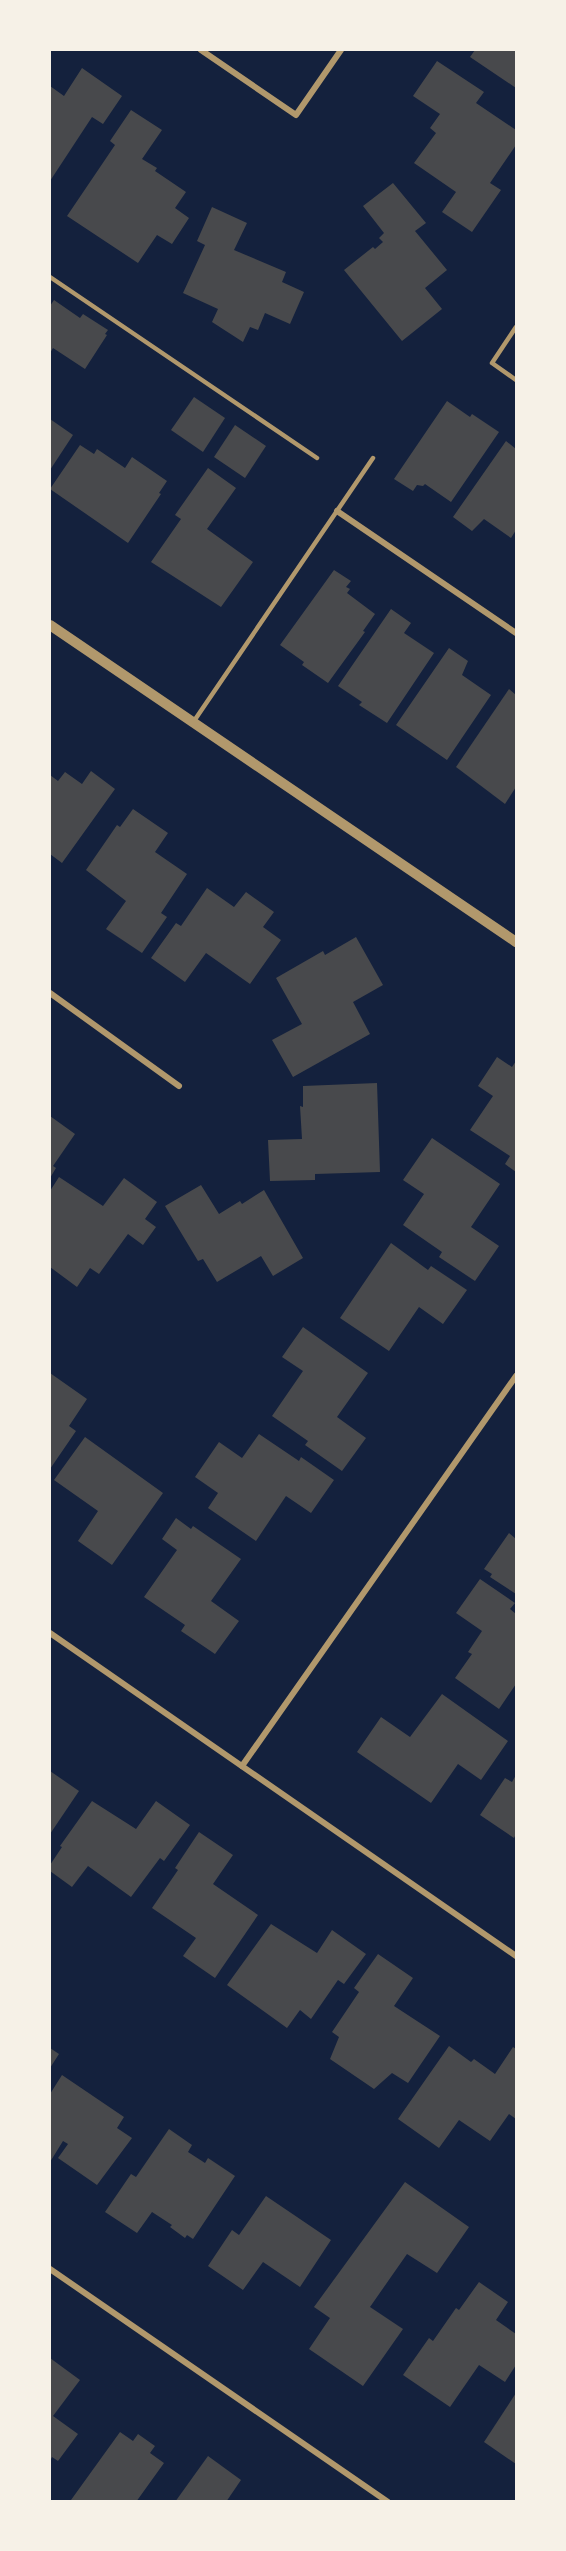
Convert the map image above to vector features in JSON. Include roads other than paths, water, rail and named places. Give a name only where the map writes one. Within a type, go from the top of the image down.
[{"type":"street","points":[[201,50],[296,115],[341,50]]},
{"type":"street","points":[[337,511],[516,633]]},
{"type":"street","points":[[50,625],[516,942]]},
{"type":"street","points":[[50,993],[179,1086]]},
{"type":"street","points":[[242,1766],[516,1376]]},
{"type":"street","points":[[50,1633],[516,1956]]},
{"type":"street","points":[[50,2269],[388,2502]]},
{"type":"lane","points":[[50,277],[317,458]]},
{"type":"lane","points":[[516,327],[492,363],[516,380]]},
{"type":"lane","points":[[193,723],[373,458]]}]
